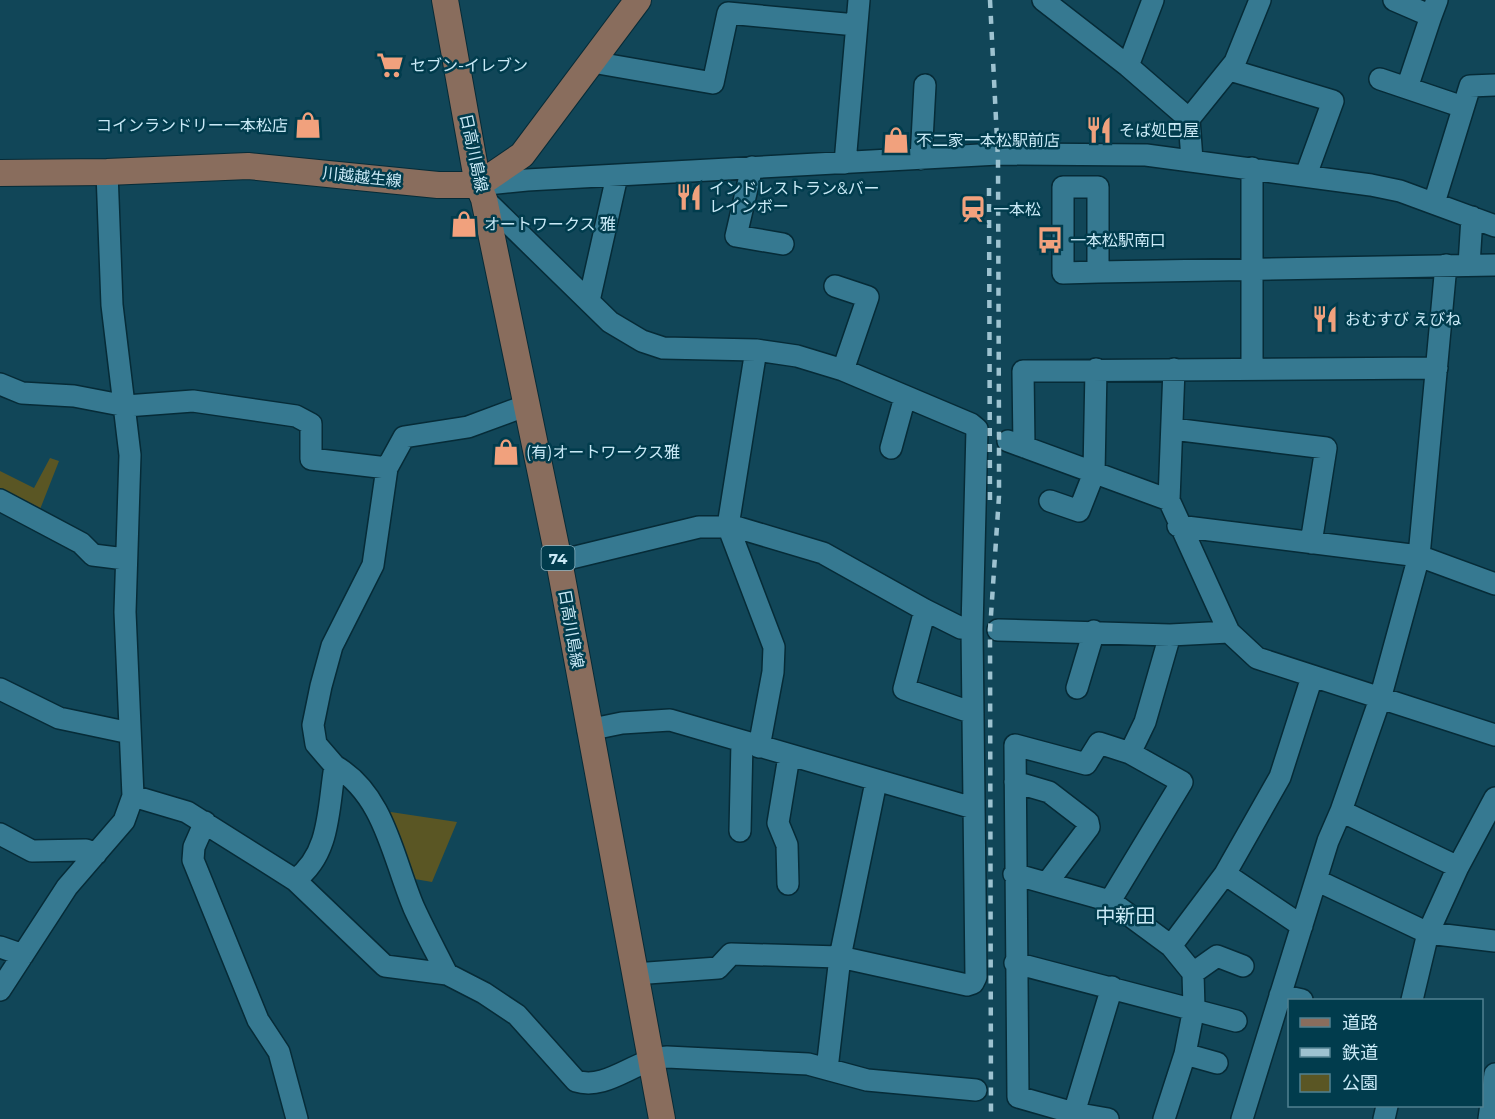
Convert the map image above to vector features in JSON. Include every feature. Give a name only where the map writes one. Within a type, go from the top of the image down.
[{"type":"main road","name":"日高川島線","points":[[445,0],[481,193],[559,561],[588,730],[662,1119]]},
{"type":"main road","points":[[481,193],[522,155],[638,0]]},
{"type":"main road","name":"川越越生線","points":[[0,173],[107,172],[248,166],[438,185],[481,193]]},
{"type":"street","points":[[845,163],[860,0]]},
{"type":"street","points":[[1043,0],[1128,66],[1189,119]]},
{"type":"street","points":[[1128,66],[1153,0]]},
{"type":"street","points":[[1192,160],[1189,119],[1230,70],[1260,0]]},
{"type":"street","points":[[1394,0],[1434,8],[1407,88]]},
{"type":"street","points":[[592,62],[713,83],[728,12],[856,25]]},
{"type":"street","points":[[1230,70],[1333,101],[1306,175]]},
{"type":"street","points":[[1380,79],[1463,107]]},
{"type":"street","points":[[921,159],[925,85]]},
{"type":"street","points":[[1434,204],[1470,86],[1495,85]]},
{"type":"street","points":[[634,974],[718,968],[731,954],[840,957],[967,985],[973,983],[976,977],[972,628],[977,429],[971,424],[843,370],[797,356],[756,350],[663,348],[626,333],[589,301],[481,193],[527,180],[752,167],[998,154],[1146,155],[1306,175],[1400,191],[1495,226]]},
{"type":"street","points":[[752,167],[736,236],[783,244]]},
{"type":"street","points":[[1252,168],[1254,269],[1252,369]]},
{"type":"street","points":[[0,990],[67,887],[124,821],[133,796],[125,559],[130,455],[126,406],[113,314],[107,172]]},
{"type":"street","points":[[589,301],[618,176]]},
{"type":"street","points":[[1469,265],[1472,217]]},
{"type":"street","points":[[1242,1119],[1316,880],[1380,699],[1419,556],[1446,265]]},
{"type":"street","points":[[1098,272],[1495,265]]},
{"type":"street","points":[[835,286],[868,297],[843,370]]},
{"type":"street","points":[[740,831],[751,744],[773,672],[774,647],[728,526],[756,350]]},
{"type":"street","points":[[1169,500],[1016,444],[1023,371],[1437,368]]},
{"type":"street","points":[[1050,501],[1079,511],[1094,473],[1096,369]]},
{"type":"street","points":[[1174,369],[1169,500],[1178,526],[1228,632],[1257,658],[1495,735]]},
{"type":"street","points":[[0,384],[22,393],[74,396],[126,406],[193,401],[296,416],[310,424],[311,459],[387,468]]},
{"type":"street","points":[[891,448],[905,397]]},
{"type":"street","points":[[447,974],[414,908],[387,832],[366,792],[350,774],[335,766],[315,744],[313,725],[332,646],[373,565],[387,468],[404,437],[468,427],[525,406]]},
{"type":"street","points":[[1173,429],[1326,448],[1311,543]]},
{"type":"street","points":[[0,500],[81,543],[93,555],[125,559]]},
{"type":"street","points":[[559,561],[699,527],[728,526],[823,553],[925,610],[962,628],[972,628]]},
{"type":"street","points":[[1178,526],[1419,556],[1495,584]]},
{"type":"street","points":[[925,610],[904,689],[973,713]]},
{"type":"street","points":[[998,630],[1170,635],[1228,632]]},
{"type":"street","points":[[1077,688],[1094,631]]},
{"type":"street","points":[[1130,753],[1145,723],[1170,635]]},
{"type":"street","points":[[1171,946],[1225,874],[1280,777],[1312,677]]},
{"type":"street","points":[[0,689],[59,718],[130,733]]},
{"type":"street","points":[[588,730],[622,723],[670,720],[704,728],[876,782],[973,808]]},
{"type":"street","points":[[1108,1119],[1074,1113],[1018,1097],[1014,873],[1015,745],[1086,764],[1099,743],[1130,753],[1182,782],[1110,901]]},
{"type":"street","points":[[788,884],[787,845],[778,823],[789,756]]},
{"type":"street","points":[[295,880],[310,870],[322,849],[335,766]]},
{"type":"street","points":[[827,1069],[840,957],[876,782]]},
{"type":"street","points":[[1015,782],[1048,792],[1067,803],[1088,822],[1089,827],[1047,883]]},
{"type":"street","points":[[133,796],[187,812],[295,880],[385,966],[447,974],[484,993],[517,1015],[576,1081],[584,1084],[604,1081],[650,1058],[808,1064],[867,1080],[976,1090]]},
{"type":"street","points":[[1412,999],[1428,933],[1458,867],[1495,798]]},
{"type":"street","points":[[1341,811],[1458,867]]},
{"type":"street","points":[[204,822],[194,847],[193,860],[258,1020],[279,1052],[297,1119]]},
{"type":"street","points":[[0,834],[32,851],[86,850],[96,854]]},
{"type":"street","points":[[1014,873],[1110,901],[1171,946],[1193,973],[1194,1008],[1185,1054],[1164,1119]]},
{"type":"street","points":[[1225,874],[1302,926]]},
{"type":"street","points":[[1316,880],[1428,933],[1495,941]]},
{"type":"street","points":[[0,947],[23,955]]},
{"type":"street","points":[[1193,973],[1217,956],[1243,966]]},
{"type":"street","points":[[1015,963],[1194,1008],[1236,1021]]},
{"type":"street","points":[[1074,1113],[1112,987]]},
{"type":"street","points":[[1280,995],[1298,999]]},
{"type":"street","points":[[1185,1054],[1217,1063]]},
{"type":"street","points":[[1489,1119],[1495,1074]]},
{"type":"green space","points":[[50,458],[59,461],[37,517],[0,498],[0,471],[34,488]]},
{"type":"green space","points":[[384,811],[457,822],[432,882],[409,878]]},
{"type":"railway","points":[[990,0],[998,159],[999,437],[999,496],[990,630],[991,1119]]},
{"type":"railway","points":[[989,188],[990,506]]},
{"type":"place","name":"セブン-イレブン","points":[[390,65]]},
{"type":"place","name":"コインランドリー一本松店","points":[[308,125]]},
{"type":"place","name":"そば処巴屋","points":[[1099,130]]},
{"type":"place","name":"不二家一本松駅前店","points":[[896,140]]},
{"type":"place","name":"インドレストラン&バー レインボー","points":[[689,197]]},
{"type":"place","name":"一本松","points":[[973,209]]},
{"type":"place","name":"オートワークス 雅","points":[[464,224]]},
{"type":"place","name":"一本松駅南口","points":[[1050,240]]},
{"type":"place","name":"おむすび えびね","points":[[1325,319]]},
{"type":"place","name":"(有)オートワークス雅","points":[[506,452]]},
{"type":"district","name":"中新田","points":[[1125,916]]}]
